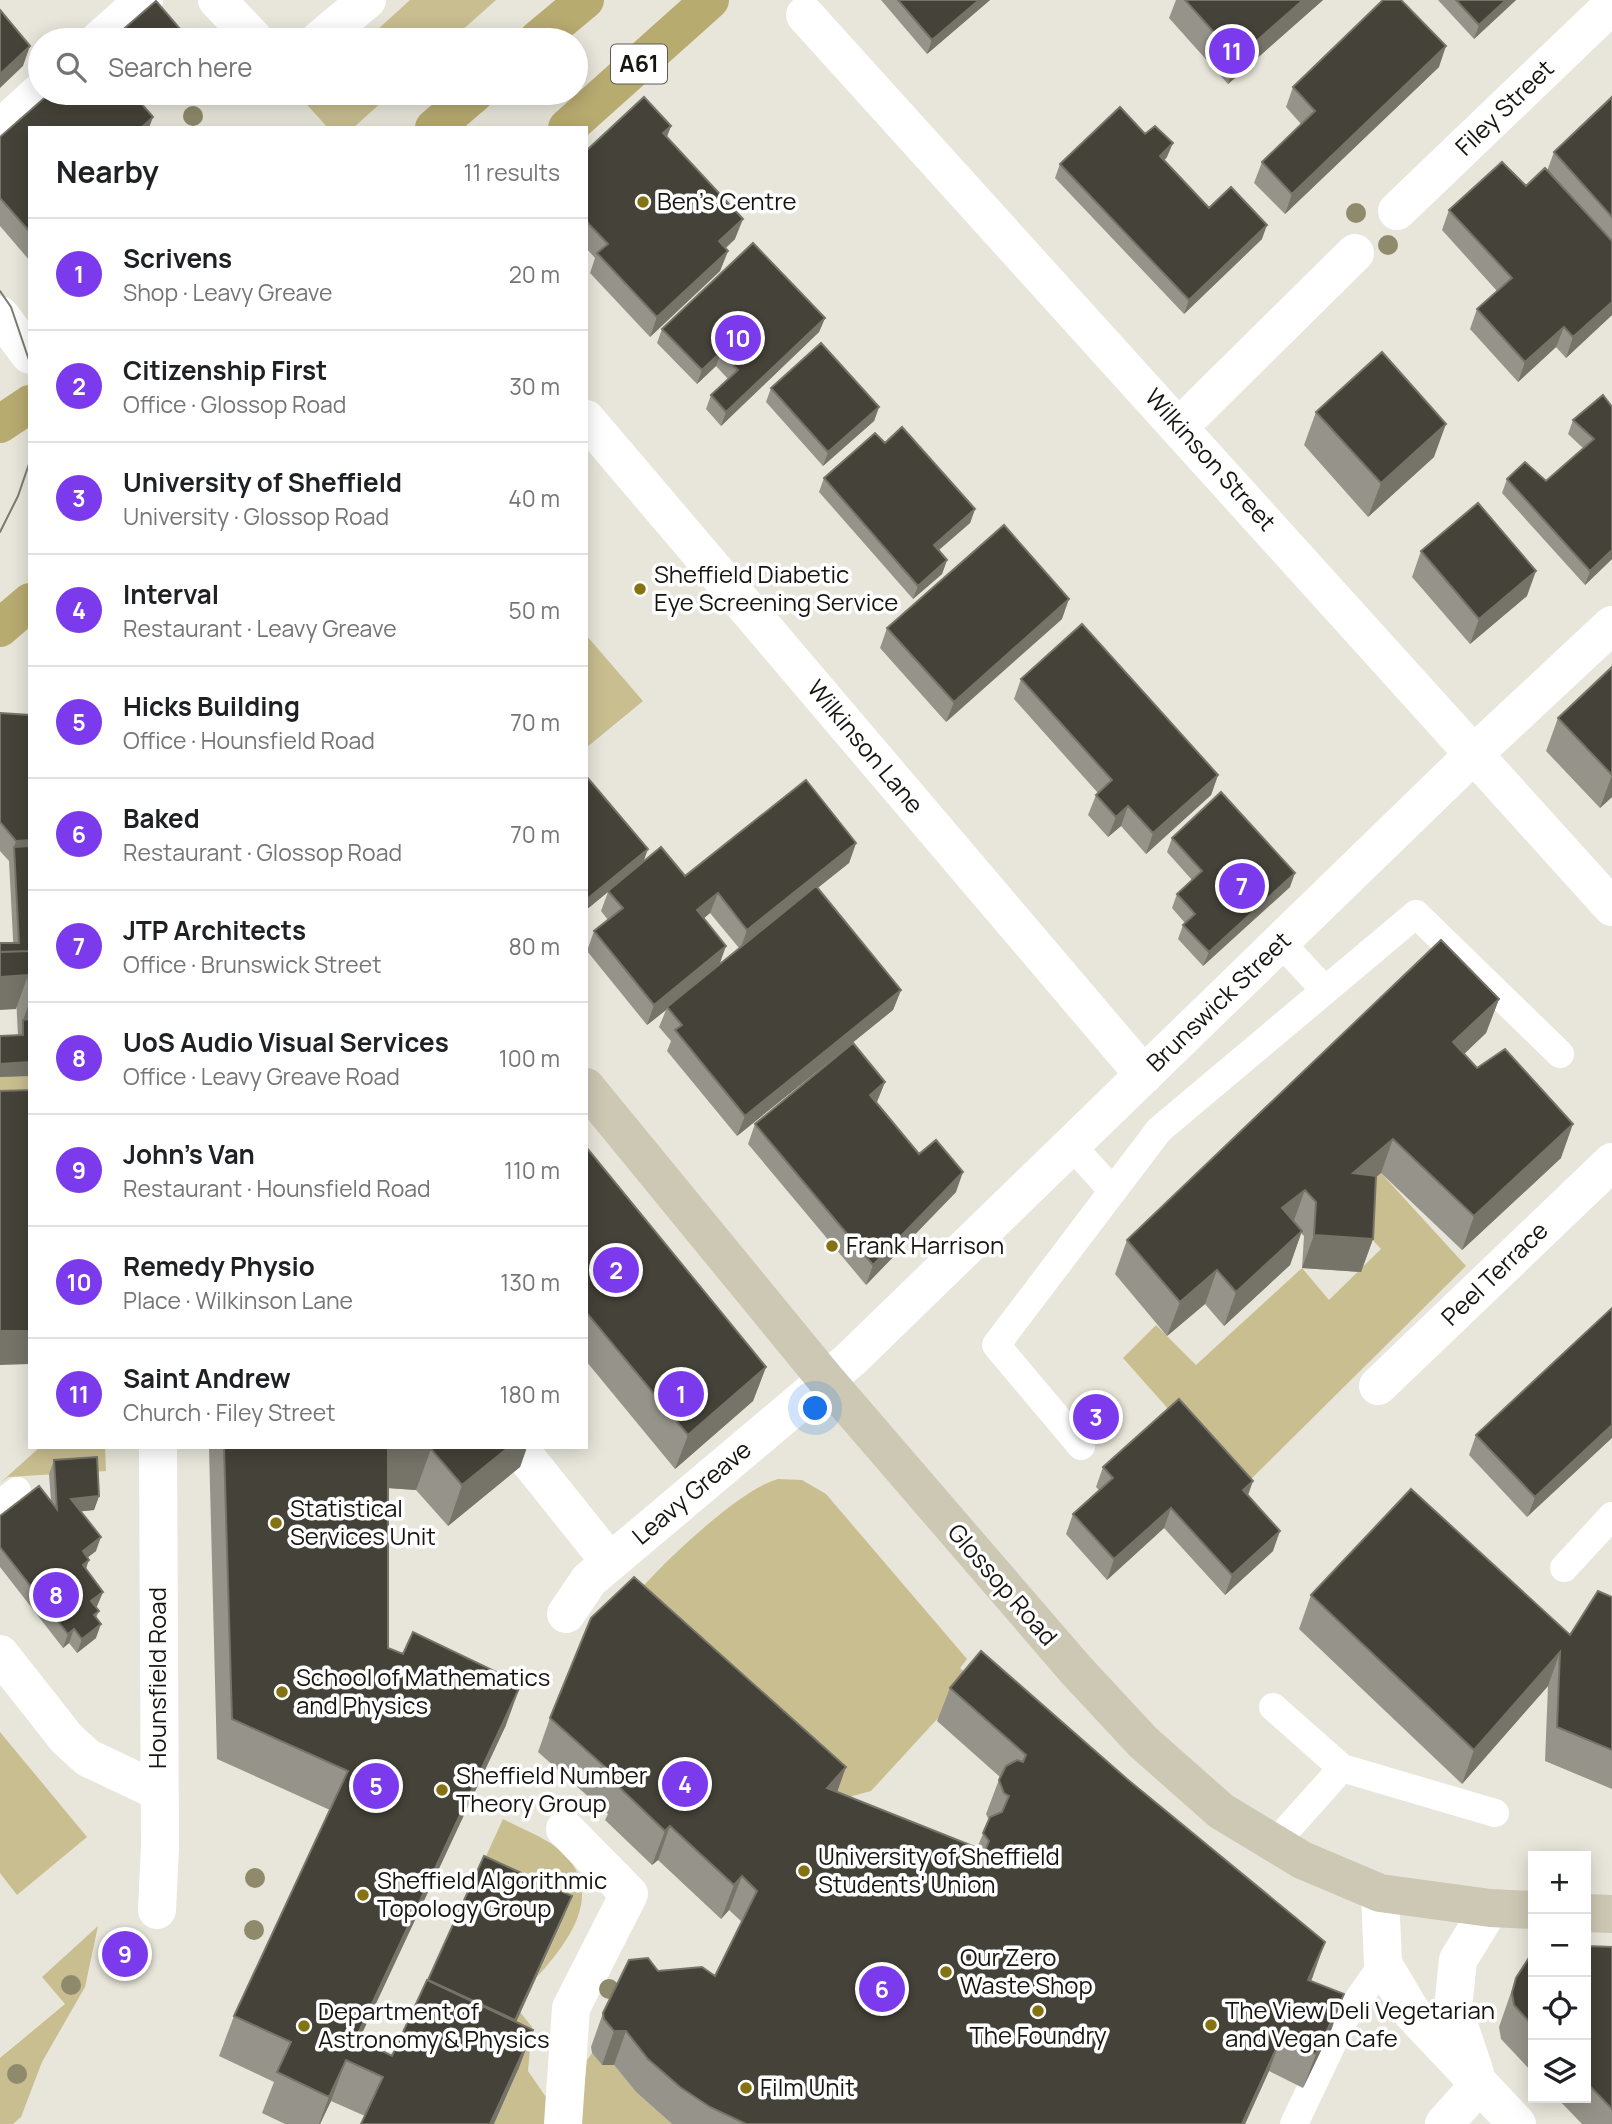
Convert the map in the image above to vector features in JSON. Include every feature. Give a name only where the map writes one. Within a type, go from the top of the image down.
[{"type":"highway","points":[[551,28],[585,0]]},
{"type":"highway","name":"A61","points":[[569,126],[710,0]]},
{"type":"highway","points":[[436,126],[461,105]]},
{"type":"highway","points":[[0,424],[28,405]]},
{"type":"highway","points":[[0,628],[28,604]]},
{"type":"main road","name":"Glossop Road","points":[[588,1089],[827,1381],[1076,1670],[1143,1742],[1220,1811],[1301,1860],[1380,1893],[1490,1908],[1528,1910]]},
{"type":"main road","points":[[1591,1913],[1612,1914]]},
{"type":"street","points":[[112,28],[144,0]]},
{"type":"street","points":[[217,0],[244,28]]},
{"type":"street","points":[[333,28],[367,0]]},
{"type":"street","name":"Filey Street","points":[[1397,211],[1612,5]]},
{"type":"street","name":"Wilkinson Street","points":[[806,15],[1612,907]]},
{"type":"street","points":[[0,128],[28,103]]},
{"type":"street","points":[[1180,426],[1355,253]]},
{"type":"street","points":[[0,316],[28,352]]},
{"type":"street","name":"Wilkinson Lane","points":[[588,421],[1144,1074]]},
{"type":"street","name":"Brunswick Street","points":[[827,1381],[1475,753],[1612,625]]},
{"type":"street","name":"Peel Terrace","points":[[1378,1386],[1612,1162]]},
{"type":"street","name":"Leavy Greave","points":[[576,1622],[589,1580],[827,1381]]},
{"type":"street","name":"Hounsfield Road","points":[[157,1910],[158,1449]]},
{"type":"street","points":[[520,1449],[610,1562]]},
{"type":"street","points":[[0,1654],[67,1739],[88,1759],[158,1791]]},
{"type":"street","points":[[563,2124],[571,2008],[629,1894],[565,1829]]},
{"type":"street","points":[[1380,1893],[1383,1964],[1412,2013],[1517,2124]]},
{"type":"street","points":[[1479,2085],[1453,2008],[1458,1959],[1490,1908]]},
{"type":"street","points":[[1444,2124],[1479,2085]]},
{"type":"lane","points":[[1081,1446],[996,1345],[1159,1130],[1416,914],[1560,1054]]},
{"type":"lane","points":[[1280,942],[1325,990]]},
{"type":"lane","points":[[1071,1145],[1113,1191]]},
{"type":"lane","points":[[1564,1567],[1612,1516]]},
{"type":"lane","points":[[1273,1707],[1342,1768],[1495,1813]]},
{"type":"lane","points":[[1275,1843],[1342,1768]]},
{"type":"lane","points":[[1294,2124],[1343,2021],[1383,1964]]},
{"type":"shaded area","points":[[410,0],[496,0],[464,28],[379,28]]},
{"type":"shaded area","points":[[307,105],[379,105],[355,126],[326,126]]},
{"type":"shaded area","points":[[588,637],[643,701],[588,746]]},
{"type":"shaded area","points":[[28,1076],[28,1095],[0,1096],[0,1077]]},
{"type":"shaded area","points":[[1381,1173],[1466,1266],[1240,1490],[1123,1358],[1156,1325],[1196,1365],[1302,1268],[1329,1300],[1381,1249],[1341,1206]]},
{"type":"shaded area","points":[[38,1449],[105,1449],[106,1471],[8,1477],[0,1483]]},
{"type":"shaded area","points":[[778,1479],[802,1480],[826,1494],[967,1659],[960,1668],[973,1680],[871,1791],[834,1801],[622,1611],[672,1556],[718,1516],[761,1486]]},
{"type":"shaded area","points":[[0,1732],[87,1837],[17,1895],[0,1873]]},
{"type":"shaded area","points":[[503,1819],[556,1847],[572,1863],[580,1880],[582,1897],[579,1914],[561,1947],[537,1977],[564,1916],[477,1876]]},
{"type":"shaded area","points":[[98,1926],[85,1987],[42,2062],[21,2117],[13,2124],[0,2124],[0,2058],[65,2004],[42,1977]]},
{"type":"shaded area","points":[[520,2012],[532,2027],[528,2071],[548,2100],[550,2124],[494,2124],[518,2070],[507,2040]]},
{"type":"shaded area","points":[[592,2053],[602,2065],[614,2065],[636,2092],[672,2124],[580,2124],[587,2060]]},
{"type":"building","points":[[898,0],[979,0],[932,40]]},
{"type":"building","points":[[1185,0],[1303,0],[1237,58]]},
{"type":"building","points":[[1383,0],[1401,0],[1446,46],[1292,194],[1262,162],[1315,111],[1293,87]]},
{"type":"building","points":[[1456,0],[1506,0],[1479,25]]},
{"type":"building","points":[[156,1],[179,28],[125,28]]},
{"type":"building","points":[[0,10],[28,44],[28,48],[0,74]]},
{"type":"building","name":"Ben's Centre","points":[[644,97],[671,126],[663,133],[743,219],[719,241],[728,251],[657,317],[597,253],[608,244],[588,223],[588,149]]},
{"type":"building","points":[[1612,97],[1612,217],[1554,152]]},
{"type":"building","points":[[36,105],[142,105],[153,117],[143,126],[28,126],[28,230],[0,198],[0,137]]},
{"type":"building","points":[[1120,107],[1145,134],[1155,126],[1173,143],[1160,156],[1209,208],[1231,187],[1267,225],[1189,300],[1060,164]]},
{"type":"building","points":[[1502,162],[1526,186],[1545,168],[1612,241],[1612,302],[1573,337],[1564,327],[1525,362],[1477,309],[1512,278],[1449,210]]},
{"type":"building","points":[[753,243],[825,318],[726,412],[711,395],[738,370],[721,352],[702,370],[662,329]]},
{"type":"building","points":[[821,343],[879,407],[828,452],[771,388]]},
{"type":"building","points":[[1382,352],[1446,424],[1381,483],[1316,412]]},
{"type":"building","points":[[1603,395],[1612,407],[1612,550],[1590,571],[1507,479],[1525,462],[1546,481],[1594,439],[1573,420]]},
{"type":"building","points":[[902,427],[975,509],[934,545],[947,560],[918,586],[824,478],[875,433],[885,443]]},
{"type":"building","points":[[1478,503],[1536,571],[1479,619],[1421,551]]},
{"type":"building","points":[[1004,525],[1069,599],[954,702],[887,628]]},
{"type":"building","points":[[1082,624],[1218,775],[1153,833],[1128,806],[1116,817],[1096,795],[1112,780],[1021,679]]},
{"type":"building","points":[[1612,667],[1612,775],[1558,718]]},
{"type":"building","points":[[0,713],[28,715],[28,840],[16,841],[0,822]]},
{"type":"building","points":[[588,778],[648,849],[588,898]]},
{"type":"building","points":[[806,780],[856,843],[747,930],[718,893],[697,910],[726,946],[654,1005],[594,931],[623,908],[608,891],[661,847],[685,876]]},
{"type":"building","points":[[1221,792],[1295,873],[1209,952],[1183,925],[1195,914],[1177,894],[1202,871],[1172,838]]},
{"type":"building","points":[[28,846],[28,951],[0,952],[0,943],[19,943],[14,847]]},
{"type":"building","points":[[816,886],[901,990],[745,1116],[675,1030],[682,1025],[667,1007]]},
{"type":"building","points":[[1441,940],[1499,999],[1453,1042],[1477,1068],[1505,1049],[1573,1124],[1474,1216],[1393,1139],[1353,1173],[1376,1176],[1373,1239],[1314,1235],[1316,1202],[1305,1190],[1282,1208],[1302,1231],[1236,1292],[1217,1270],[1180,1302],[1127,1240]]},
{"type":"building","points":[[28,951],[28,975],[0,977],[0,952]]},
{"type":"building","points":[[28,1019],[28,1062],[0,1064],[0,1036],[23,1035],[23,1020]]},
{"type":"building","points":[[853,1043],[885,1082],[870,1095],[919,1154],[936,1140],[963,1172],[873,1265],[755,1124]]},
{"type":"building","points":[[28,1090],[28,1331],[0,1331],[0,1091]]},
{"type":"building","points":[[588,1149],[766,1367],[688,1435],[588,1314]]},
{"type":"building","points":[[1612,1308],[1612,1425],[1535,1497],[1476,1435]]},
{"type":"building","points":[[1179,1399],[1253,1481],[1243,1490],[1280,1531],[1232,1575],[1171,1508],[1114,1559],[1073,1514],[1113,1478],[1103,1467]]},
{"type":"building","points":[[224,1449],[388,1449],[388,1648],[403,1654],[413,1632],[521,1684],[356,2038],[392,2056],[427,1980],[533,2030],[490,2124],[361,2124],[383,2077],[346,2060],[329,2097],[277,2072],[291,2042],[234,2016],[348,1771],[232,1719]]},
{"type":"building","points":[[431,1449],[507,1449],[462,1485]]},
{"type":"building","points":[[97,1457],[99,1496],[71,1499],[101,1537],[83,1551],[89,1560],[83,1565],[103,1592],[91,1601],[99,1611],[94,1615],[101,1624],[82,1639],[74,1629],[68,1634],[0,1547],[0,1516],[39,1486],[57,1509],[54,1460]]},
{"type":"building","points":[[1411,1489],[1570,1635],[1598,1591],[1612,1597],[1612,1750],[1557,1727],[1560,1652],[1474,1750],[1311,1595]]},
{"type":"building","name":"University of Sheffield Students' Union","points":[[634,1577],[846,1767],[827,1788],[985,1851],[989,1841],[983,1833],[990,1817],[1002,1812],[1009,1796],[1004,1793],[999,1780],[1006,1766],[1017,1760],[1023,1762],[1026,1755],[950,1688],[981,1651],[1127,1779],[1325,1942],[1308,1980],[1344,1994],[1316,2054],[1281,2038],[1242,2124],[746,2124],[710,2107],[680,2087],[648,2059],[626,2031],[614,2031],[604,2019],[603,2013],[629,1960],[648,1958],[658,1971],[702,1967],[715,1976],[757,1891],[742,1876],[734,1885],[670,1826],[665,1831],[618,1786],[622,1782],[550,1718],[591,1618]]},
{"type":"building","points":[[484,1856],[572,1896],[515,2020],[428,1980]]},
{"type":"building","points":[[1591,1946],[1612,1947],[1612,2109],[1591,2087]]},
{"type":"building","points":[[1528,1960],[1528,2020],[1514,2005],[1512,1993],[1516,1978]]},
{"type":"tram line","points":[[0,291],[11,307],[28,357]]},
{"type":"tram line","points":[[0,532],[18,496],[28,467]]},
{"type":"place","name":"Saint Andrew","points":[[1232,51]]},
{"type":"place","name":"Ben's Centre","points":[[643,202]]},
{"type":"place","name":"Remedy Physio","points":[[738,338]]},
{"type":"place","name":"Sheffield Diabetic Eye Screening Service","points":[[640,589]]},
{"type":"place","name":"JTP Architects","points":[[1242,886]]},
{"type":"place","name":"Frank Harrison","points":[[832,1246]]},
{"type":"place","name":"Citizenship First","points":[[616,1270]]},
{"type":"place","name":"Scrivens","points":[[681,1394]]},
{"type":"place","name":"University of Sheffield","points":[[1096,1417]]},
{"type":"place","name":"Statistical Services Unit","points":[[276,1523]]},
{"type":"place","name":"UoS Audio Visual Services","points":[[56,1595]]},
{"type":"place","name":"School of Mathematics and Physics","points":[[282,1692]]},
{"type":"place","name":"Interval","points":[[685,1784]]},
{"type":"place","name":"Hicks Building","points":[[376,1786]]},
{"type":"place","name":"Sheffield Number Theory Group","points":[[442,1790]]},
{"type":"place","name":"University of Sheffield Students' Union","points":[[804,1871]]},
{"type":"place","name":"Sheffield Algorithmic Topology Group","points":[[363,1895]]},
{"type":"place","name":"John's Van","points":[[125,1954]]},
{"type":"place","name":"Our Zero Waste Shop","points":[[946,1972]]},
{"type":"place","name":"Baked","points":[[882,1989]]},
{"type":"place","name":"The Foundry","points":[[1038,2011]]},
{"type":"place","name":"The View Deli Vegetarian and Vegan Cafe","points":[[1211,2025]]},
{"type":"place","name":"Department of Astronomy & Physics","points":[[304,2026]]},
{"type":"place","name":"Film Unit","points":[[746,2088]]}]
